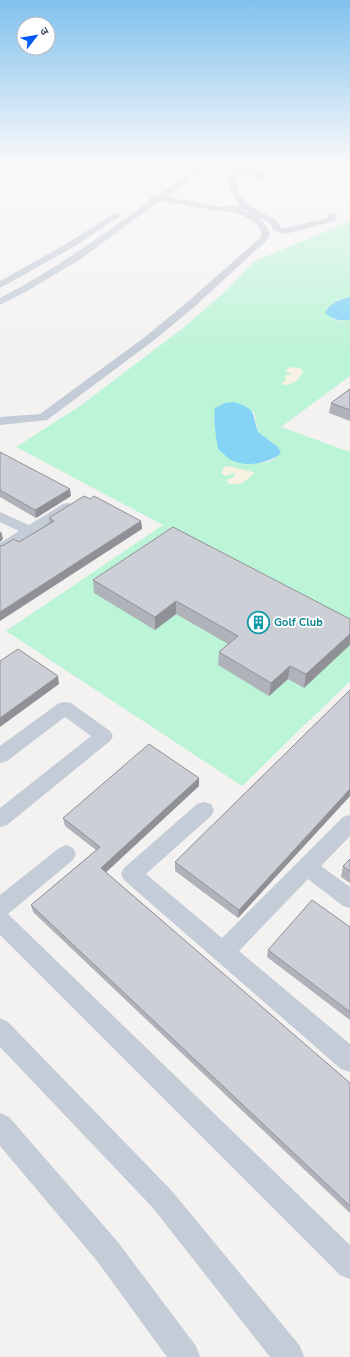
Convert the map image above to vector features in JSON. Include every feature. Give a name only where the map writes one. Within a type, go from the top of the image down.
[{"type":"street","points":[[0,285],[69,246],[98,227]]},
{"type":"street","points":[[0,302],[28,288],[84,253],[119,227]]},
{"type":"street","points":[[0,421],[43,417],[149,339],[248,254],[264,239],[266,234],[264,227]]},
{"type":"street","points":[[276,227],[285,231],[300,227]]},
{"type":"street","points":[[0,549],[78,500]]},
{"type":"street","points":[[0,516],[29,532]]},
{"type":"street","points":[[0,756],[65,708],[104,736],[0,819]]},
{"type":"street","points":[[204,810],[131,874],[350,1060]]},
{"type":"street","points":[[223,952],[350,823]]},
{"type":"street","points":[[0,908],[66,854]]},
{"type":"street","points":[[307,867],[350,899]]},
{"type":"street","points":[[0,921],[350,1265]]},
{"type":"street","points":[[0,1030],[162,1199],[290,1357]]},
{"type":"street","points":[[0,1126],[107,1251],[185,1357]]},
{"type":"green space","points":[[335,227],[350,227],[350,297],[338,300],[333,319],[339,321],[350,320],[350,376],[281,427],[350,452],[350,681],[242,786],[6,631],[163,525],[16,447],[80,406],[183,328],[228,289],[253,262]],"holes":[[[254,411],[258,432],[281,454],[269,462],[235,462],[218,449],[217,429],[213,418]]]},
{"type":"sand","points":[[292,367],[302,369],[302,374],[292,383],[283,385],[282,383],[287,379],[284,376],[292,374],[287,372],[286,369]]},
{"type":"sand","points":[[229,466],[254,473],[243,482],[238,484],[229,484],[226,480],[234,477],[235,473],[225,476],[221,473],[224,467]]},
{"type":"water","points":[[350,297],[350,320],[337,320],[325,313],[335,302]]},
{"type":"water","points":[[234,402],[247,407],[252,412],[258,432],[278,447],[281,454],[260,463],[248,464],[229,459],[218,449],[214,413],[215,408],[225,403]]},
{"type":"building","points":[[350,389],[350,410],[331,403]]},
{"type":"building","points":[[0,452],[70,489],[35,510],[0,490]]},
{"type":"building","points":[[84,496],[90,499],[94,496],[141,521],[0,612],[0,546],[14,539],[19,542],[54,521],[49,518]]},
{"type":"building","name":"Golf Club","points":[[173,527],[350,619],[350,634],[306,674],[290,666],[271,683],[219,652],[238,636],[176,601],[155,617],[93,580]]},
{"type":"building","points":[[18,649],[58,676],[0,718],[0,661]]},
{"type":"building","points":[[350,690],[350,789],[239,910],[175,862]]},
{"type":"building","points":[[149,744],[199,778],[101,868],[350,1083],[350,1206],[31,905],[100,847],[63,818]]},
{"type":"building","points":[[350,859],[350,871],[343,866]]},
{"type":"building","points":[[312,900],[350,927],[350,1012],[268,950]]},
{"type":"place","name":"Golf Club","points":[[259,622]]}]
